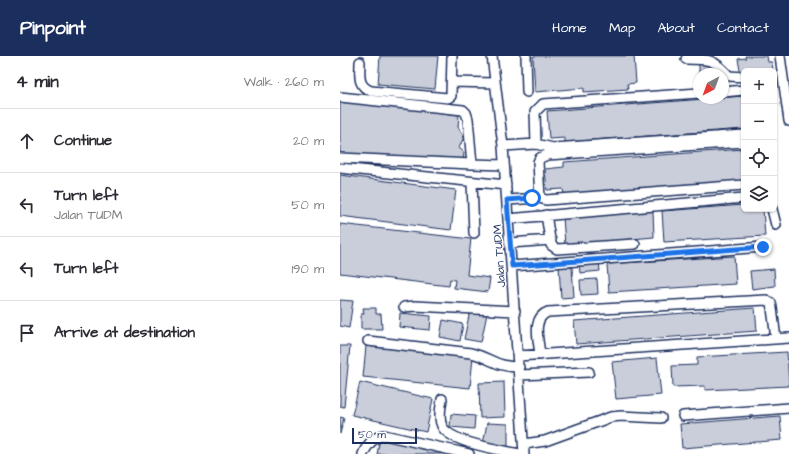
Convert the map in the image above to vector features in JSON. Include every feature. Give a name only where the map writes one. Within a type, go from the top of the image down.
[{"type":"street","points":[[360,62],[360,83],[364,89],[371,91],[448,98],[451,96],[452,56]]},
{"type":"street","name":"Jalan TUDM","points":[[492,56],[503,146],[524,454]]},
{"type":"street","points":[[526,56],[527,92]]},
{"type":"street","points":[[780,56],[788,103],[789,121]]},
{"type":"street","points":[[686,59],[705,59],[718,63],[729,76],[741,77]]},
{"type":"street","points":[[452,82],[495,83]]},
{"type":"street","points":[[729,91],[741,90]]},
{"type":"street","points":[[536,144],[535,112],[544,104],[693,93]]},
{"type":"street","points":[[340,97],[463,110],[468,119],[472,164]]},
{"type":"street","points":[[503,146],[536,144],[552,148],[741,135]]},
{"type":"street","points":[[540,198],[538,162],[540,158],[547,155],[741,142]]},
{"type":"street","points":[[340,158],[504,165]]},
{"type":"street","points":[[340,168],[506,185]]},
{"type":"street","points":[[472,182],[474,233]]},
{"type":"street","points":[[507,200],[540,198],[546,200],[741,185]]},
{"type":"street","points":[[508,219],[741,198]]},
{"type":"street","points":[[773,212],[776,225]]},
{"type":"street","points":[[546,215],[551,245],[557,249],[635,244]]},
{"type":"street","points":[[510,243],[551,240]]},
{"type":"street","points":[[512,266],[763,247]]},
{"type":"street","points":[[540,355],[537,323],[540,315],[548,312],[766,300],[771,303],[776,339]]},
{"type":"street","points":[[404,307],[415,306],[515,311]]},
{"type":"street","points":[[518,356],[789,338]]},
{"type":"street","points":[[368,341],[471,353],[483,356],[498,365],[519,371],[589,372]]},
{"type":"street","points":[[442,398],[440,421],[442,428],[453,437],[488,448],[520,454]]},
{"type":"street","points":[[683,416],[789,408]]},
{"type":"street","points":[[524,444],[545,441],[611,417],[661,418]]},
{"type":"street","points":[[363,454],[365,449],[378,436],[384,435],[469,454]]},
{"type":"building","points":[[380,56],[438,56],[435,89],[378,84]]},
{"type":"building","points":[[533,56],[634,56],[636,83],[627,84],[628,89],[584,92],[584,88],[535,92]]},
{"type":"building","points":[[745,56],[767,56],[768,62],[772,62],[773,68],[741,68],[741,76],[738,59],[746,58]]},
{"type":"building","points":[[699,64],[711,64],[711,68],[699,68]]},
{"type":"building","points":[[741,96],[741,129],[565,142],[565,138],[549,139],[547,111],[693,100],[693,104],[729,104],[729,97]]},
{"type":"building","points":[[340,101],[450,110],[449,114],[459,115],[458,127],[464,137],[459,148],[464,152],[463,163],[340,155]]},
{"type":"building","points":[[741,149],[741,181],[564,194],[563,189],[547,190],[545,169],[564,167],[564,162]]},
{"type":"building","points":[[340,175],[456,190],[451,230],[340,216]]},
{"type":"building","points":[[741,205],[741,212],[763,212],[765,236],[664,242],[662,211]]},
{"type":"building","points":[[653,211],[654,237],[565,245],[563,217]]},
{"type":"building","points":[[340,224],[471,239],[467,275],[490,278],[488,292],[454,288],[455,280],[450,279],[449,286],[340,273]]},
{"type":"building","points":[[734,256],[736,284],[609,292],[607,264]]},
{"type":"building","points":[[599,262],[600,271],[580,273],[579,264]]},
{"type":"building","points":[[559,267],[572,267],[574,297],[561,298]]},
{"type":"building","points":[[774,269],[775,286],[752,289],[750,271]]},
{"type":"building","points":[[597,279],[598,294],[581,295],[580,280]]},
{"type":"building","points":[[340,300],[353,301],[349,328],[340,326]]},
{"type":"building","points":[[363,308],[376,308],[376,314],[381,314],[382,329],[361,329],[361,314],[364,314]]},
{"type":"building","points":[[755,308],[757,331],[576,344],[574,321]]},
{"type":"building","points":[[470,311],[487,314],[481,342],[464,339]]},
{"type":"building","points":[[400,313],[431,316],[430,330],[399,327]]},
{"type":"building","points":[[443,320],[463,324],[460,341],[440,337]]},
{"type":"building","points":[[340,346],[350,346],[344,407],[340,406]]},
{"type":"building","points":[[366,346],[473,357],[470,388],[363,377]]},
{"type":"building","points":[[787,352],[789,386],[705,390],[705,386],[673,387],[672,366],[697,365],[697,357]]},
{"type":"building","points":[[657,358],[661,395],[616,399],[612,362]]},
{"type":"building","points":[[360,382],[433,399],[426,432],[352,415]]},
{"type":"building","points":[[504,382],[505,417],[480,418],[479,383]]},
{"type":"building","points":[[451,414],[475,416],[474,429],[450,427]]},
{"type":"building","points":[[780,416],[782,440],[682,448],[680,424]]},
{"type":"building","points":[[340,417],[344,418],[340,434]]},
{"type":"building","points":[[487,423],[508,424],[508,447],[483,444]]},
{"type":"building","points":[[380,439],[446,454],[377,454]]},
{"type":"route","points":[[532,198],[507,200],[512,266],[763,247]]}]
